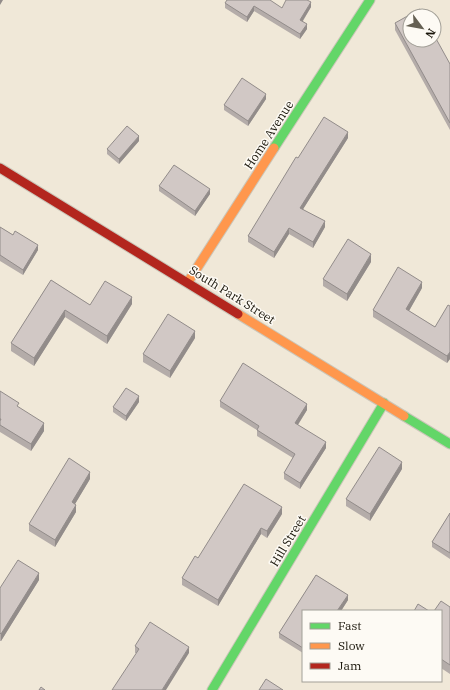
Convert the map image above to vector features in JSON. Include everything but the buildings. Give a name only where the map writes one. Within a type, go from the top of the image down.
[{"type":"street","name":"Home Avenue","points":[[188,282],[370,0]]},
{"type":"street","name":"South Park Street","points":[[0,168],[450,444]]},
{"type":"street","name":"Hill Street","points":[[212,690],[384,403]]},
{"type":"traffic: fast","points":[[274,148],[370,0]]},
{"type":"traffic: fast","points":[[212,690],[384,403]]},
{"type":"traffic: fast","points":[[404,416],[450,444]]},
{"type":"traffic: slow","points":[[188,282],[274,148]]},
{"type":"traffic: slow","points":[[238,314],[404,416]]},
{"type":"traffic: jam","points":[[0,168],[238,314]]}]
